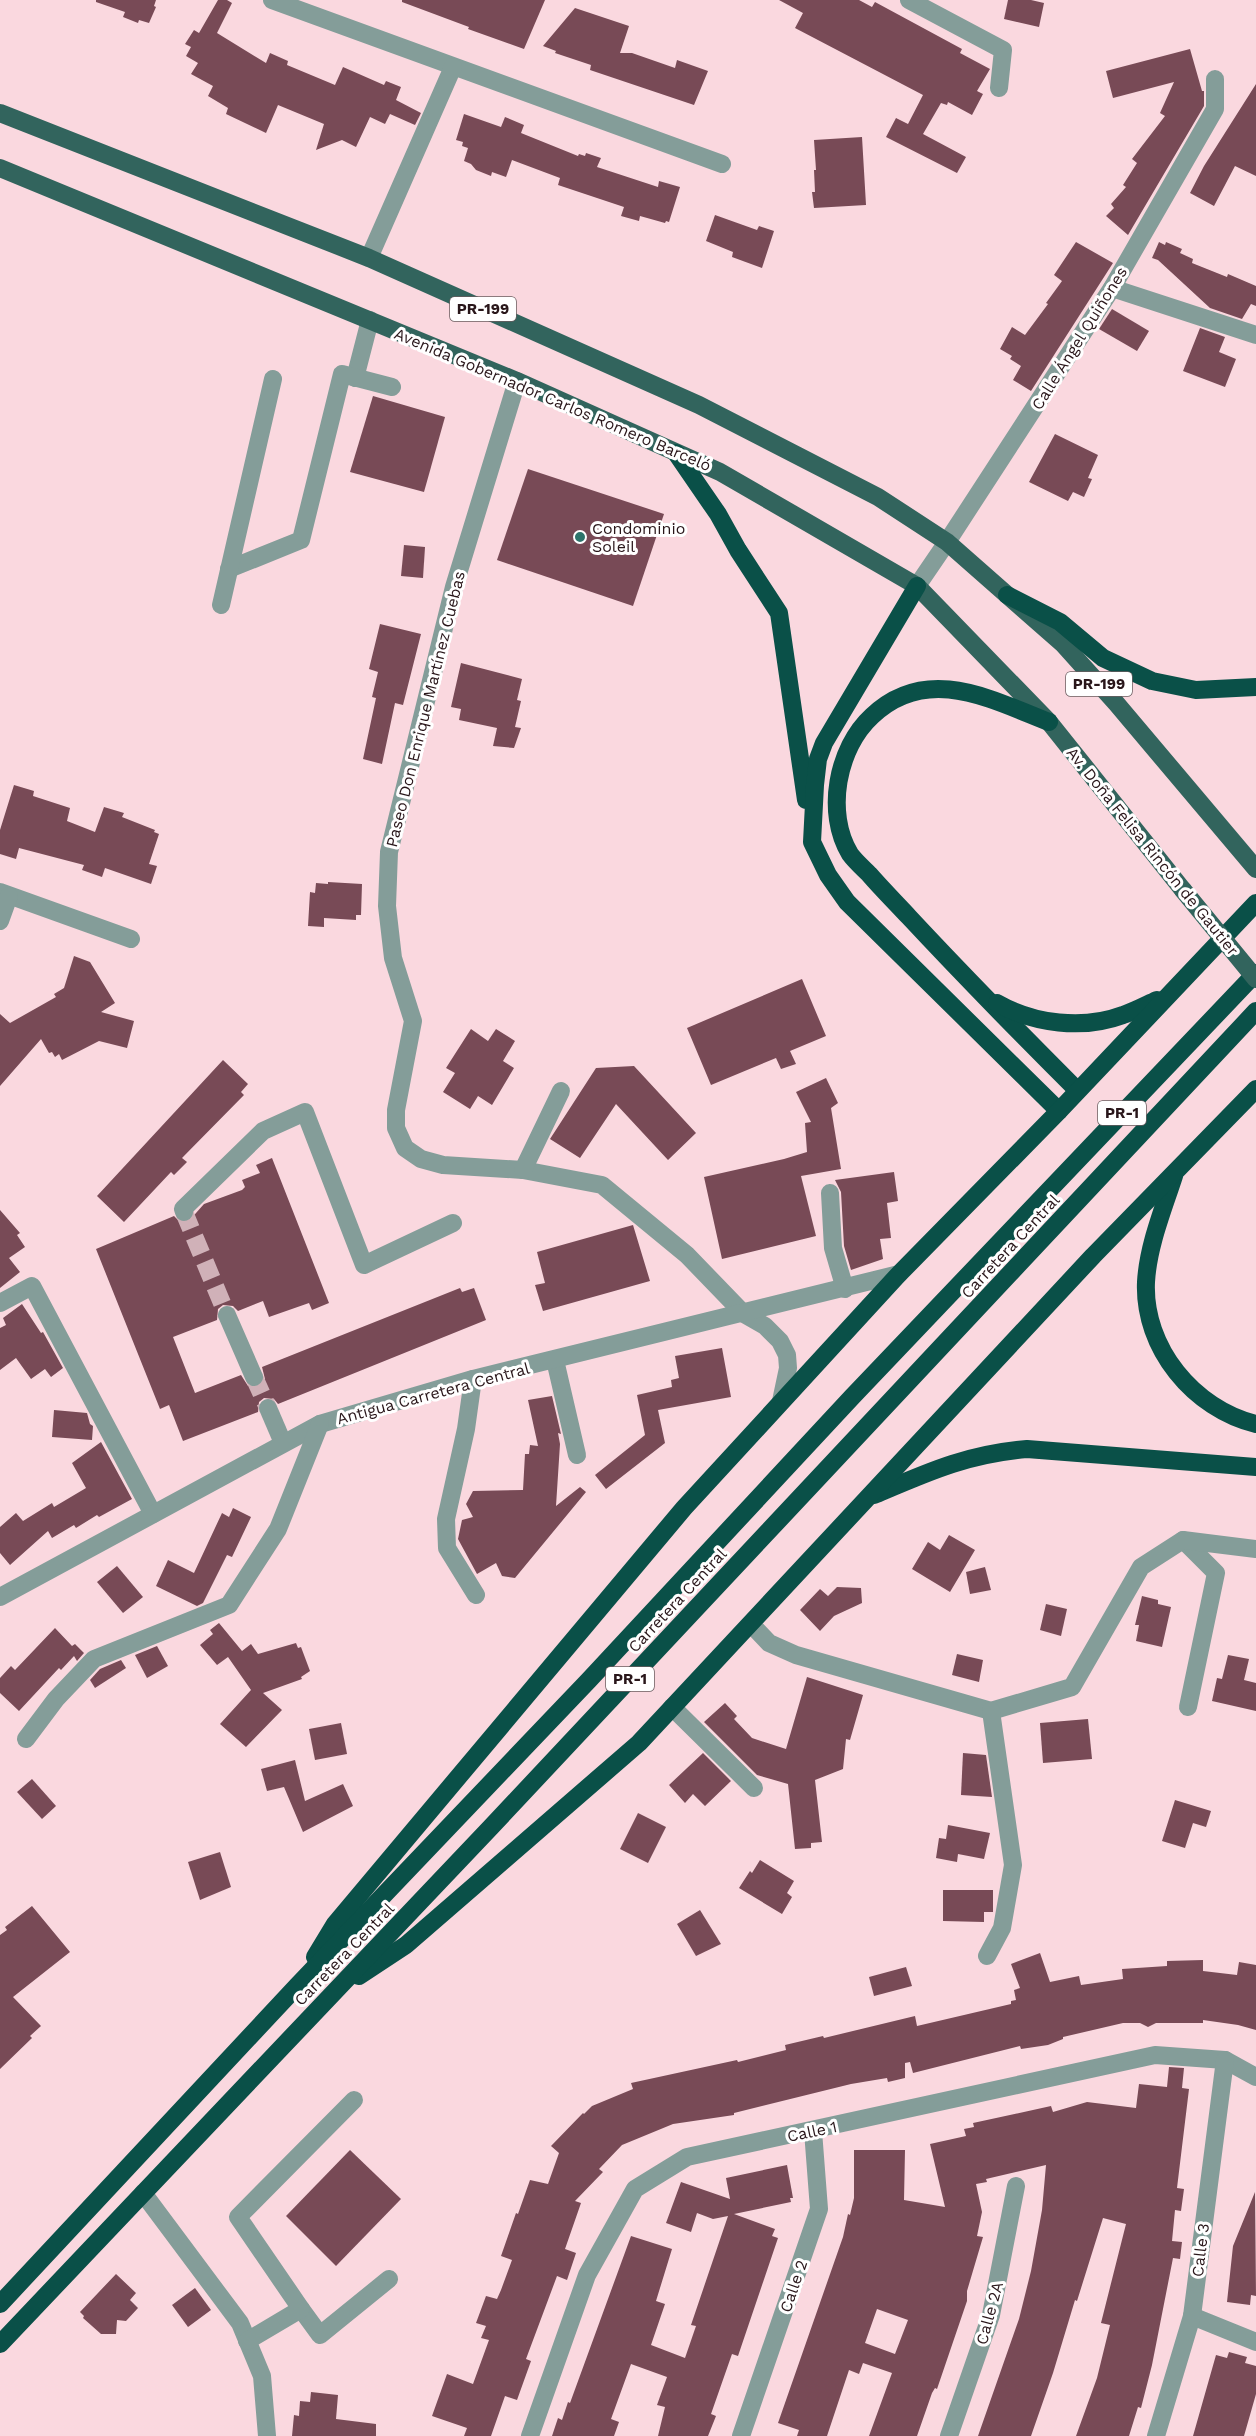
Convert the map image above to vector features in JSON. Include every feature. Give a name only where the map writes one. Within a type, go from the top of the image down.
[{"type":"highway","points":[[676,453],[718,514],[738,550],[779,613],[812,842],[828,875],[847,902],[1059,1111]]},
{"type":"highway","points":[[812,842],[814,784],[818,759],[824,743],[916,586]]},
{"type":"highway","points":[[1007,595],[1060,622],[1103,658],[1152,681],[1196,690],[1256,687]]},
{"type":"highway","points":[[1049,722],[960,690],[936,687],[904,695],[883,705],[863,724],[848,751],[840,777],[837,801],[838,820],[851,855],[978,991],[1077,1090]]},
{"type":"highway","points":[[297,1986],[335,1924],[684,1508],[899,1274],[1059,1111],[1256,903]]},
{"type":"highway","name":"Carretera Central","points":[[0,2304],[297,1986],[589,1680],[852,1397],[1256,973]]},
{"type":"highway","points":[[978,991],[1023,1015],[1076,1023],[1122,1016],[1167,995]]},
{"type":"highway","name":"Carretera Central","points":[[0,2344],[333,1994],[1256,1011]]},
{"type":"highway","points":[[333,1994],[406,1945],[639,1743],[867,1498],[1256,1089]]},
{"type":"highway","points":[[1176,1171],[1157,1226],[1148,1270],[1146,1294],[1156,1336],[1173,1368],[1194,1391],[1227,1413],[1256,1424]]},
{"type":"highway","points":[[867,1498],[930,1470],[967,1458],[1000,1451],[1027,1449],[1060,1451],[1256,1467]]},
{"type":"main road","name":"PR-199","points":[[0,113],[369,258],[745,427],[878,497],[947,542],[1064,644],[1256,869]]},
{"type":"main road","name":"Avenida Gobernador Carlos Romero Barceló","points":[[0,168],[517,381],[720,472],[756,491],[916,586],[1049,722]]},
{"type":"main road","name":"Av. Doña Felisa Rincón de Gautier","points":[[1049,722],[1256,979]]},
{"type":"street","points":[[272,0],[722,164]]},
{"type":"street","points":[[909,0],[1003,50],[999,88]]},
{"type":"street","points":[[369,258],[453,67]]},
{"type":"street","name":"Calle Ángel Quiñones","points":[[916,586],[1112,288],[1215,109],[1215,79]]},
{"type":"street","points":[[1112,288],[1256,335]]},
{"type":"street","points":[[355,378],[370,320]]},
{"type":"street","points":[[229,569],[301,540],[342,374],[392,387]]},
{"type":"street","points":[[220,605],[273,379]]},
{"type":"street","name":"Paseo Don Enrique Martínez Cuebas","points":[[517,381],[448,610],[389,852],[387,906],[393,957],[412,1021],[396,1110],[396,1128],[405,1148],[421,1159],[443,1166],[524,1170],[602,1185],[687,1255],[744,1314],[765,1326],[780,1341],[787,1355],[788,1368],[781,1401]]},
{"type":"street","points":[[0,921],[4,894],[131,939]]},
{"type":"street","points":[[524,1170],[561,1091]]},
{"type":"street","points":[[184,1212],[183,1209],[263,1131],[306,1112],[364,1265],[453,1223]]},
{"type":"street","points":[[830,1193],[833,1248],[844,1289]]},
{"type":"street","name":"Antigua Carretera Central","points":[[0,1597],[320,1424],[472,1379],[744,1314],[899,1274]]},
{"type":"street","points":[[0,1303],[32,1286],[153,1514]]},
{"type":"street","points":[[227,1315],[254,1377]]},
{"type":"street","points":[[555,1360],[577,1455]]},
{"type":"street","points":[[472,1379],[466,1429],[446,1519],[447,1548],[476,1595]]},
{"type":"street","points":[[268,1408],[284,1443]]},
{"type":"street","points":[[26,1739],[56,1699],[94,1659],[229,1605],[278,1528],[320,1424]]},
{"type":"street","points":[[751,1624],[769,1643],[796,1654],[991,1711],[1072,1687],[1141,1567],[1183,1540],[1256,1549]]},
{"type":"street","points":[[1183,1540],[1216,1573],[1188,1707]]},
{"type":"street","points":[[672,1707],[754,1788]]},
{"type":"street","points":[[987,1956],[1002,1929],[1013,1865],[991,1711]]},
{"type":"street","name":"Calle 1","points":[[530,2436],[587,2276],[635,2189],[687,2157],[1155,2055],[1225,2060],[1256,2077]]},
{"type":"street","name":"Calle 3","points":[[1156,2436],[1192,2316],[1225,2060]]},
{"type":"street","points":[[354,2100],[238,2217],[320,2335],[389,2279]]},
{"type":"street","name":"Calle 2","points":[[741,2436],[819,2209],[813,2131]]},
{"type":"street","name":"Calle 2A","points":[[949,2436],[991,2315],[1016,2186]]},
{"type":"street","points":[[143,2193],[240,2323],[262,2376],[267,2436]]},
{"type":"street","points":[[247,2341],[301,2309]]},
{"type":"street","points":[[1192,2316],[1256,2342]]},
{"type":"building","points":[[96,0],[156,0],[154,6],[156,7],[149,23],[139,20],[138,23],[123,17],[125,12],[96,2]]},
{"type":"building","points":[[218,0],[227,0],[232,3],[217,33],[266,63],[270,53],[288,61],[287,65],[335,85],[343,67],[384,85],[386,81],[401,87],[396,100],[421,113],[415,125],[390,114],[385,124],[370,117],[356,147],[342,140],[316,150],[324,124],[278,105],[266,133],[226,114],[228,108],[208,96],[213,86],[191,74],[198,63],[186,56],[191,47],[185,44],[194,30],[199,33]]},
{"type":"building","points":[[402,0],[545,0],[524,49],[468,29],[469,27],[402,2]]},
{"type":"building","points":[[779,0],[859,0],[872,7],[875,2],[962,49],[960,53],[990,69],[977,91],[983,94],[972,115],[948,102],[947,105],[941,103],[923,134],[966,157],[957,173],[886,137],[896,118],[908,124],[923,95],[795,28],[803,13]]},
{"type":"building","points":[[1008,0],[1031,0],[1044,3],[1039,27],[1004,19]]},
{"type":"building","points":[[575,8],[629,26],[620,53],[632,53],[675,68],[677,60],[708,71],[694,105],[590,70],[591,65],[555,53],[556,51],[543,46]]},
{"type":"building","points":[[1190,49],[1202,91],[1204,91],[1204,106],[1128,235],[1106,216],[1114,208],[1111,204],[1126,187],[1123,185],[1137,163],[1132,159],[1165,116],[1160,113],[1174,82],[1113,98],[1106,71]]},
{"type":"building","points":[[1256,84],[1256,176],[1235,166],[1214,206],[1190,193],[1204,166]]},
{"type":"building","points":[[464,114],[501,127],[505,117],[524,125],[521,133],[578,156],[579,154],[585,156],[586,153],[601,158],[597,167],[658,187],[659,181],[680,187],[669,222],[640,216],[639,221],[621,216],[624,207],[558,185],[560,178],[512,160],[506,177],[492,172],[491,176],[476,170],[464,161],[468,148],[462,146],[463,142],[456,140]]},
{"type":"building","points":[[862,137],[866,205],[814,208],[812,192],[815,192],[814,170],[816,170],[814,140]]},
{"type":"building","points":[[715,215],[757,230],[759,226],[774,231],[762,268],[732,257],[733,252],[706,241]]},
{"type":"building","points":[[1076,242],[1113,263],[1031,391],[1013,380],[1021,366],[1010,359],[1012,356],[1000,349],[1012,327],[1025,335],[1048,304],[1046,303],[1062,281],[1054,275]]},
{"type":"building","points":[[1159,242],[1165,245],[1166,242],[1182,249],[1180,253],[1193,259],[1192,263],[1227,277],[1228,274],[1256,286],[1256,306],[1251,304],[1242,319],[1210,308],[1158,260],[1152,258]]},
{"type":"building","points":[[1112,309],[1149,331],[1137,351],[1099,329]]},
{"type":"building","points":[[1200,328],[1225,337],[1219,352],[1236,359],[1225,387],[1183,371]]},
{"type":"building","points":[[373,396],[445,417],[424,492],[350,472]]},
{"type":"building","points":[[1055,434],[1098,455],[1088,478],[1092,479],[1084,497],[1073,492],[1068,501],[1029,482]]},
{"type":"building","name":"Condominio Soleil","points":[[528,469],[664,514],[633,606],[497,560]]},
{"type":"building","points":[[404,545],[425,547],[423,578],[401,576]]},
{"type":"building","points":[[380,624],[421,634],[403,705],[395,703],[382,764],[363,759],[376,698],[372,697],[378,672],[369,669]]},
{"type":"building","points":[[461,663],[522,679],[517,700],[521,701],[515,727],[521,728],[514,748],[493,746],[497,728],[459,720],[461,709],[451,707]]},
{"type":"building","points":[[14,785],[34,791],[33,796],[70,808],[67,821],[95,832],[104,807],[124,813],[122,817],[155,830],[154,832],[159,834],[149,864],[157,866],[151,884],[105,868],[102,877],[82,870],[84,865],[19,848],[16,859],[0,854],[0,830]]},
{"type":"building","points":[[328,882],[362,884],[361,915],[356,915],[356,920],[324,918],[324,927],[308,926],[310,892],[315,893],[316,883],[328,884]]},
{"type":"building","points":[[74,956],[90,962],[115,1003],[101,1012],[134,1021],[127,1048],[99,1041],[62,1060],[59,1054],[55,1057],[52,1052],[49,1053],[41,1039],[0,1086],[0,1014],[10,1023],[56,997],[54,994],[64,988]]},
{"type":"building","points":[[802,979],[826,1036],[790,1051],[796,1064],[781,1069],[776,1058],[711,1085],[687,1028]]},
{"type":"building","points":[[471,1029],[488,1041],[496,1029],[515,1041],[503,1061],[514,1068],[492,1105],[478,1096],[470,1109],[443,1092],[455,1073],[446,1068]]},
{"type":"building","points":[[223,1060],[248,1084],[241,1092],[244,1095],[182,1158],[187,1162],[174,1175],[171,1172],[124,1222],[97,1196]]},
{"type":"building","points":[[634,1066],[696,1133],[668,1160],[616,1104],[580,1158],[550,1139],[596,1068]]},
{"type":"building","points":[[826,1078],[838,1103],[831,1108],[841,1169],[801,1176],[816,1236],[722,1259],[704,1177],[807,1152],[805,1123],[811,1122],[796,1092]]},
{"type":"building","points":[[272,1158],[329,1303],[312,1310],[309,1303],[269,1317],[263,1301],[238,1311],[233,1306],[223,1305],[218,1309],[217,1320],[173,1337],[195,1393],[241,1375],[248,1386],[258,1387],[265,1379],[262,1367],[460,1288],[462,1292],[474,1288],[486,1320],[278,1404],[274,1399],[264,1398],[259,1402],[258,1412],[183,1441],[169,1405],[160,1409],[96,1249],[174,1216],[181,1223],[188,1222],[204,1204],[242,1190],[245,1187],[242,1180],[260,1173],[256,1165]]},
{"type":"building","points":[[894,1172],[898,1201],[887,1203],[891,1238],[880,1239],[883,1259],[851,1270],[844,1246],[841,1192],[835,1180]]},
{"type":"building","points":[[0,1210],[20,1233],[17,1235],[25,1247],[9,1258],[20,1272],[0,1288]]},
{"type":"building","points":[[633,1225],[650,1281],[543,1311],[535,1285],[545,1283],[537,1252]]},
{"type":"building","points":[[22,1304],[41,1333],[43,1332],[63,1368],[51,1377],[45,1369],[31,1379],[16,1358],[0,1370],[0,1328],[6,1325],[3,1318]]},
{"type":"building","points":[[722,1348],[731,1397],[658,1410],[665,1443],[606,1489],[595,1475],[645,1435],[637,1395],[672,1387],[671,1380],[679,1378],[675,1356]]},
{"type":"building","points":[[552,1396],[561,1434],[558,1433],[560,1444],[556,1506],[580,1487],[586,1492],[515,1578],[502,1576],[496,1563],[477,1574],[458,1539],[462,1520],[473,1517],[466,1504],[473,1491],[523,1490],[525,1454],[529,1454],[530,1445],[538,1446],[528,1400]]},
{"type":"building","points":[[54,1410],[87,1413],[90,1424],[93,1426],[92,1440],[52,1437]]},
{"type":"building","points":[[101,1442],[132,1499],[99,1517],[97,1515],[76,1528],[74,1525],[52,1538],[48,1531],[10,1565],[0,1553],[0,1527],[16,1513],[23,1521],[52,1503],[54,1507],[86,1488],[72,1463]]},
{"type":"building","points":[[233,1508],[251,1517],[232,1557],[227,1555],[203,1603],[197,1606],[156,1586],[168,1560],[194,1573],[222,1513],[229,1517]]},
{"type":"building","points":[[949,1535],[975,1550],[950,1592],[912,1569],[928,1542],[940,1550]]},
{"type":"building","points":[[117,1566],[143,1597],[123,1613],[97,1582]]},
{"type":"building","points":[[985,1567],[991,1590],[970,1594],[966,1572]]},
{"type":"building","points":[[837,1587],[861,1588],[862,1603],[834,1616],[820,1631],[800,1610],[820,1589],[828,1596]]},
{"type":"building","points":[[1142,1596],[1158,1600],[1158,1604],[1171,1607],[1162,1647],[1136,1641],[1139,1625],[1135,1625]]},
{"type":"building","points":[[1046,1604],[1067,1609],[1061,1636],[1040,1630]]},
{"type":"building","points":[[219,1623],[242,1651],[251,1644],[258,1654],[296,1643],[298,1648],[301,1647],[310,1671],[301,1677],[302,1679],[263,1693],[282,1710],[246,1747],[220,1724],[251,1690],[228,1657],[217,1665],[200,1645],[213,1634],[210,1630]]},
{"type":"building","points":[[55,1628],[72,1646],[75,1644],[84,1653],[77,1661],[74,1656],[61,1670],[59,1668],[19,1711],[0,1693],[0,1678],[11,1666],[15,1670]]},
{"type":"building","points":[[157,1646],[168,1666],[147,1678],[135,1655]]},
{"type":"building","points":[[957,1654],[983,1660],[979,1682],[952,1675]]},
{"type":"building","points":[[1228,1655],[1249,1659],[1244,1680],[1256,1683],[1256,1711],[1212,1701],[1217,1678],[1222,1679]]},
{"type":"building","points":[[121,1660],[126,1668],[95,1688],[90,1680],[100,1669]]},
{"type":"building","points":[[807,1677],[863,1695],[850,1740],[846,1739],[843,1769],[815,1780],[822,1842],[811,1843],[811,1848],[795,1849],[788,1784],[757,1775],[704,1722],[725,1703],[737,1716],[734,1719],[752,1738],[786,1749]]},
{"type":"building","points":[[1088,1719],[1092,1759],[1043,1763],[1040,1723]]},
{"type":"building","points":[[341,1723],[347,1754],[315,1760],[309,1729]]},
{"type":"building","points":[[703,1753],[731,1781],[705,1806],[693,1794],[685,1803],[669,1785]]},
{"type":"building","points":[[963,1753],[986,1755],[992,1797],[961,1795]]},
{"type":"building","points":[[295,1760],[305,1801],[343,1784],[353,1806],[303,1832],[284,1787],[267,1791],[261,1769]]},
{"type":"building","points":[[32,1779],[56,1806],[42,1819],[17,1792]]},
{"type":"building","points":[[1175,1800],[1211,1811],[1206,1827],[1193,1823],[1185,1848],[1162,1841]]},
{"type":"building","points":[[638,1813],[666,1827],[648,1863],[620,1849]]},
{"type":"building","points":[[948,1825],[990,1833],[984,1859],[958,1854],[957,1862],[936,1858],[939,1838],[946,1839]]},
{"type":"building","points":[[220,1852],[231,1887],[200,1900],[188,1862]]},
{"type":"building","points":[[760,1860],[794,1881],[787,1893],[792,1897],[782,1914],[739,1888]]},
{"type":"building","points":[[943,1890],[993,1890],[993,1912],[984,1912],[984,1922],[943,1921]]},
{"type":"building","points":[[32,1906],[70,1952],[13,1997],[41,2026],[0,2069],[0,1935],[7,1930],[5,1927]]},
{"type":"building","points":[[700,1910],[721,1944],[696,1956],[677,1924]]},
{"type":"building","points":[[1040,1953],[1050,1982],[1079,1976],[1081,1985],[1123,1979],[1122,1969],[1167,1966],[1167,1961],[1203,1960],[1203,1971],[1237,1975],[1239,1962],[1256,1965],[1256,2030],[1203,2020],[1203,2023],[1156,2023],[1148,2027],[1140,2023],[1123,2023],[1063,2037],[1048,2045],[1021,2049],[1020,2046],[913,2073],[910,2062],[905,2063],[905,2078],[888,2082],[887,2078],[851,2084],[734,2113],[734,2115],[673,2124],[622,2145],[599,2169],[603,2172],[575,2201],[581,2203],[565,2249],[576,2253],[567,2280],[557,2276],[526,2359],[531,2361],[517,2400],[505,2396],[491,2436],[464,2436],[467,2428],[432,2416],[447,2374],[473,2384],[489,2340],[481,2338],[486,2326],[476,2323],[486,2296],[497,2299],[501,2290],[512,2260],[501,2256],[530,2180],[548,2184],[559,2153],[551,2146],[592,2106],[633,2089],[631,2083],[737,2060],[738,2062],[786,2050],[785,2045],[915,2016],[917,2026],[1011,2004],[1011,2001],[1016,2000],[1014,1990],[1020,1988],[1011,1964]]},
{"type":"building","points":[[906,1967],[912,1986],[874,1996],[869,1977]]},
{"type":"building","points":[[1169,2067],[1184,2068],[1182,2088],[1189,2089],[1177,2188],[1184,2189],[1181,2211],[1175,2210],[1172,2241],[1182,2242],[1180,2259],[1173,2258],[1152,2365],[1141,2408],[1138,2407],[1129,2436],[1076,2436],[1097,2378],[1110,2325],[1101,2323],[1126,2224],[1103,2218],[1031,2436],[978,2436],[1019,2319],[1031,2271],[1042,2210],[1046,2165],[986,2179],[987,2182],[976,2184],[982,2212],[977,2236],[983,2237],[967,2291],[967,2301],[937,2389],[935,2388],[932,2393],[917,2436],[869,2436],[892,2373],[863,2363],[859,2374],[849,2370],[827,2436],[797,2436],[799,2430],[778,2423],[843,2237],[848,2214],[850,2215],[854,2198],[854,2150],[905,2150],[904,2200],[945,2207],[930,2144],[966,2136],[964,2129],[974,2127],[973,2123],[1051,2106],[1053,2112],[1087,2102],[1136,2108],[1139,2084],[1167,2087]],"holes":[[[877,2309],[908,2320],[895,2354],[865,2343]]]},
{"type":"building","points":[[350,2150],[401,2199],[336,2266],[286,2216]]},
{"type":"building","points":[[787,2165],[793,2198],[790,2198],[791,2202],[734,2214],[775,2229],[772,2236],[778,2238],[738,2356],[732,2354],[711,2414],[716,2416],[708,2436],[658,2436],[665,2407],[657,2405],[667,2377],[631,2364],[611,2419],[619,2422],[614,2436],[552,2436],[558,2418],[562,2420],[568,2402],[570,2403],[631,2236],[672,2249],[656,2301],[665,2304],[651,2345],[685,2358],[696,2326],[691,2325],[728,2216],[713,2219],[697,2213],[691,2232],[666,2223],[681,2182],[730,2199],[726,2178]]},
{"type":"building","points":[[1255,2192],[1256,2296],[1251,2295],[1250,2305],[1227,2302],[1233,2246]]},
{"type":"building","points":[[116,2274],[136,2293],[130,2300],[138,2308],[126,2321],[117,2320],[116,2334],[101,2334],[83,2318],[80,2312]]},
{"type":"building","points":[[195,2288],[211,2310],[188,2327],[172,2305]]},
{"type":"building","points":[[1229,2352],[1247,2357],[1245,2363],[1256,2366],[1256,2394],[1244,2436],[1193,2436],[1216,2355],[1227,2358]]},
{"type":"building","points":[[311,2392],[338,2395],[336,2419],[376,2424],[376,2436],[292,2436],[294,2415],[299,2416],[300,2401],[310,2402]]},
{"type":"tunnel","points":[[184,1212],[227,1315]]},
{"type":"tunnel","points":[[254,1377],[268,1408]]},
{"type":"place","name":"Condominio Soleil","points":[[580,537]]}]
